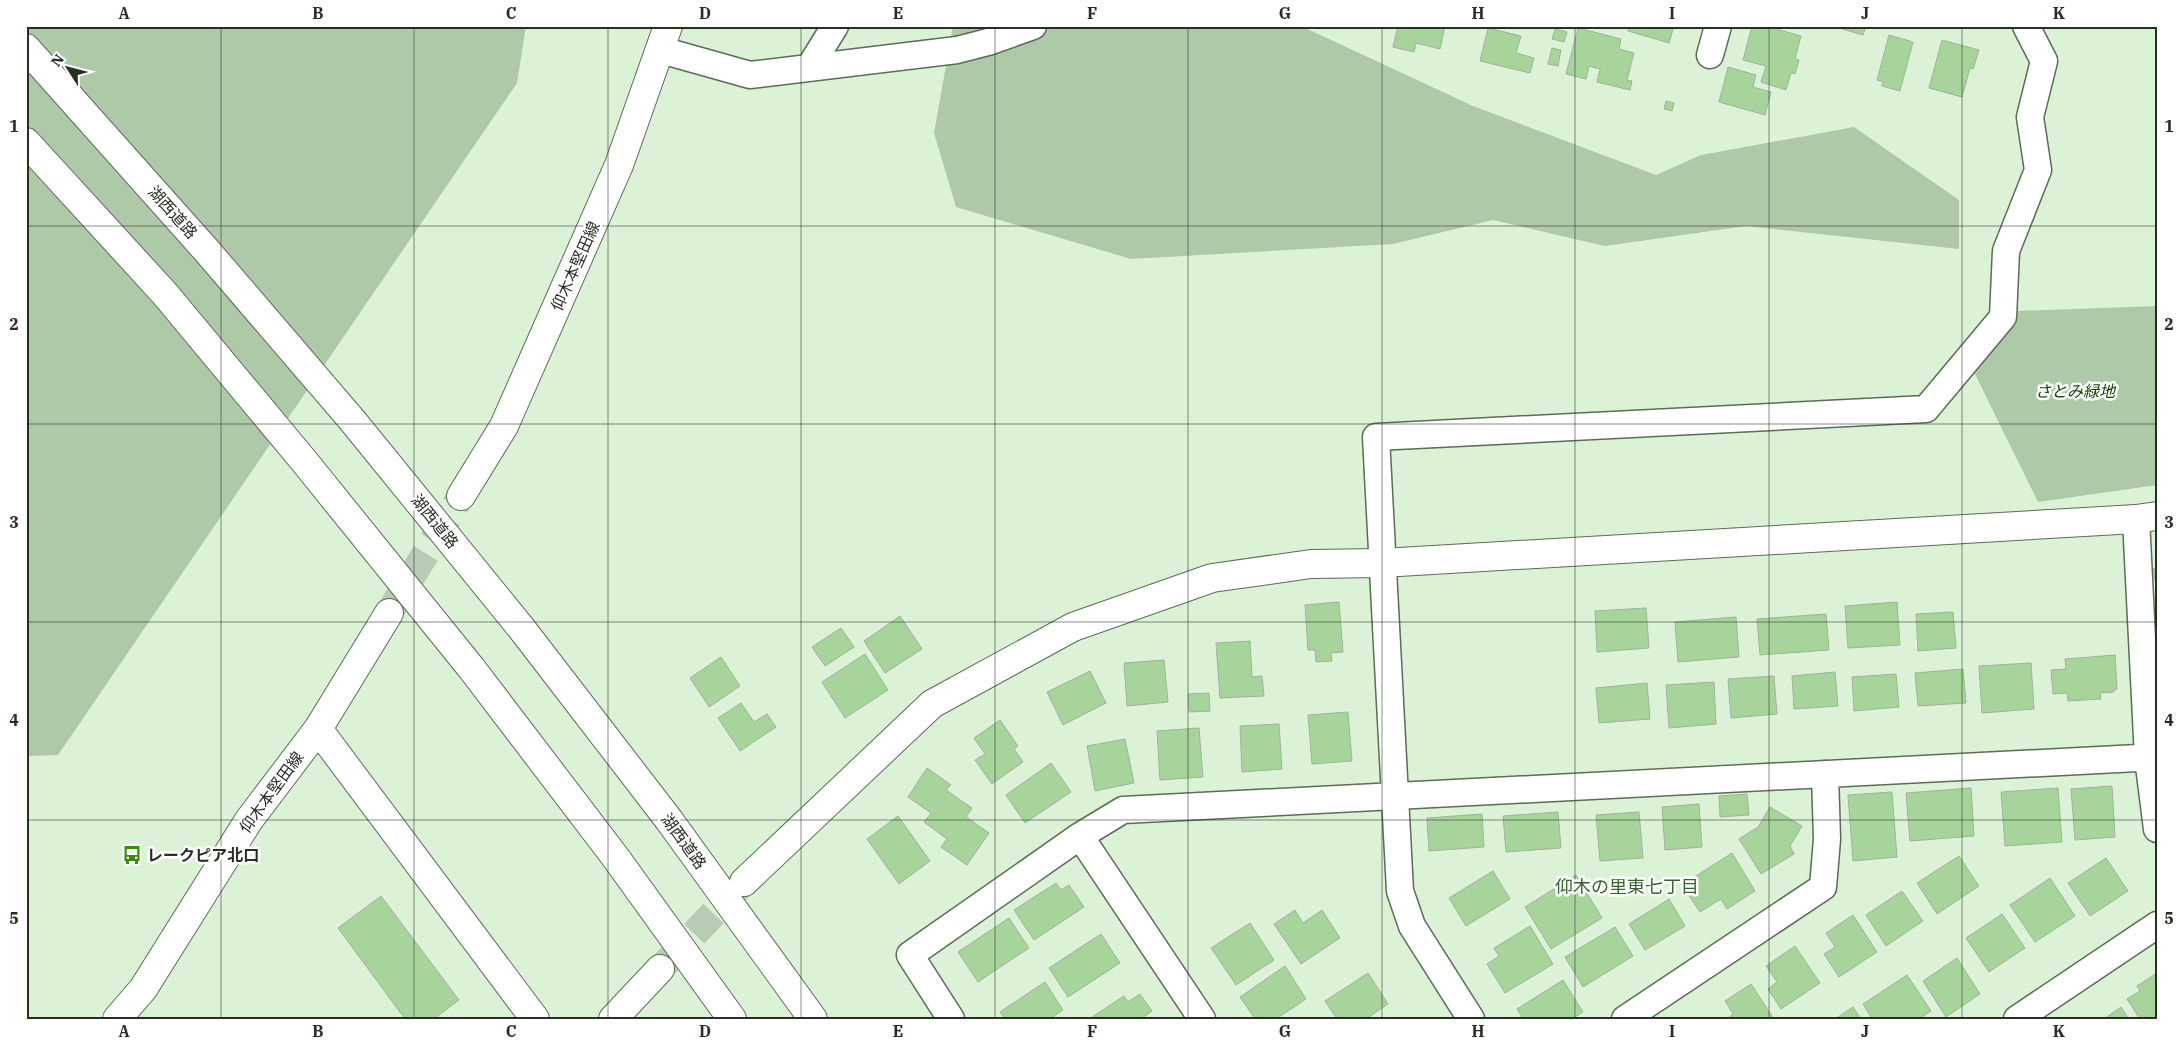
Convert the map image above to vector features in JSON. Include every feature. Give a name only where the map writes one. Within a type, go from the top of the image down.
[{"type":"main road","name":"仰木本堅田線","points":[[461,496],[504,426],[619,165],[664,38]]},
{"type":"main road","name":"湖西道路","points":[[26,48],[207,251],[352,420],[510,614],[669,820],[813,1019]]},
{"type":"main road","points":[[26,142],[165,294],[311,469],[472,669],[616,858],[732,1019]]},
{"type":"main road","points":[[744,882],[932,704],[1073,627],[1212,578],[1311,564],[1382,563],[2146,517]]},
{"type":"main road","name":"仰木本堅田線","points":[[117,1019],[143,989],[249,820],[318,729],[389,613]]},
{"type":"main road","points":[[318,729],[535,1019]]},
{"type":"main road","points":[[613,1019],[660,969]]},
{"type":"street","points":[[809,68],[835,26]]},
{"type":"street","points":[[664,38],[750,75],[957,50],[988,42],[1034,26]]},
{"type":"street","points":[[1710,55],[1718,26]]},
{"type":"street","points":[[1471,1019],[1412,926],[1400,891],[1376,436],[1926,409],[2003,317],[2006,251],[2038,170],[2030,117],[2044,61],[2026,26]]},
{"type":"street","points":[[2146,517],[2152,757],[2157,830]]},
{"type":"street","points":[[951,1019],[910,955],[1080,836],[1123,810],[2152,757]]},
{"type":"street","points":[[1625,1019],[1823,887],[1826,839],[1825,774]]},
{"type":"street","points":[[1080,836],[1202,1019]]},
{"type":"street","points":[[2017,1019],[2157,925]]},
{"type":"green space","points":[[26,26],[526,26],[517,83],[58,755],[26,756]]},
{"type":"green space","points":[[953,26],[1301,26],[1473,106],[1656,175],[1701,155],[1854,127],[1959,200],[1959,249],[1746,226],[1605,246],[1493,220],[1393,244],[1131,259],[956,207],[934,133]]},
{"type":"green space","name":"さとみ緑地","points":[[2157,306],[2157,485],[2038,502],[1974,372],[2015,311]]},
{"type":"building","points":[[1398,26],[1445,26],[1440,49],[1416,43],[1414,52],[1393,47]]},
{"type":"building","points":[[1629,26],[1674,26],[1669,43],[1628,31]]},
{"type":"building","points":[[1752,26],[1766,26],[1801,36],[1795,59],[1799,60],[1795,74],[1791,73],[1786,90],[1761,82],[1766,66],[1743,60]]},
{"type":"building","points":[[1832,26],[1866,26],[1863,35]]},
{"type":"building","points":[[1488,28],[1521,36],[1516,53],[1534,58],[1530,73],[1480,61]]},
{"type":"building","points":[[1578,28],[1621,39],[1619,49],[1634,53],[1627,80],[1632,81],[1630,90],[1597,82],[1600,69],[1589,66],[1586,79],[1566,74]]},
{"type":"building","points":[[1555,29],[1567,32],[1564,42],[1552,39]]},
{"type":"building","points":[[1889,35],[1913,42],[1900,91],[1882,86],[1883,82],[1877,80]]},
{"type":"building","points":[[1942,40],[1979,50],[1973,69],[1970,68],[1962,97],[1929,88]]},
{"type":"building","points":[[1552,48],[1561,50],[1558,66],[1548,64]]},
{"type":"building","points":[[1728,67],[1756,75],[1753,87],[1771,92],[1765,115],[1719,102]]},
{"type":"building","points":[[1666,101],[1674,103],[1672,111],[1664,109]]},
{"type":"building","points":[[2157,568],[2157,591],[2153,569]]},
{"type":"building","points":[[1339,602],[1343,652],[1331,653],[1332,661],[1316,662],[1315,650],[1308,650],[1305,605]]},
{"type":"building","points":[[1897,602],[1900,645],[1848,648],[1845,606]]},
{"type":"building","points":[[1646,608],[1649,648],[1597,652],[1595,611]]},
{"type":"building","points":[[1953,612],[1956,648],[1918,651],[1916,614]]},
{"type":"building","points":[[1826,614],[1829,650],[1760,655],[1757,619]]},
{"type":"building","points":[[900,616],[922,649],[885,673],[864,641]]},
{"type":"building","points":[[1736,617],[1739,657],[1678,662],[1675,622]]},
{"type":"building","points":[[841,628],[854,647],[825,666],[812,647]]},
{"type":"building","points":[[1250,641],[1252,677],[1262,676],[1264,696],[1220,698],[1216,643]]},
{"type":"building","points":[[865,654],[888,690],[845,718],[822,682]]},
{"type":"building","points":[[2115,655],[2117,689],[2114,692],[2100,693],[2101,699],[2068,701],[2067,693],[2053,694],[2051,670],[2066,669],[2065,659]]},
{"type":"building","points":[[721,657],[740,686],[709,707],[690,678]]},
{"type":"building","points":[[1164,660],[1168,702],[1127,706],[1124,663]]},
{"type":"building","points":[[2031,663],[2034,709],[1982,713],[1979,666]]},
{"type":"building","points":[[1963,669],[1966,703],[1918,706],[1915,673]]},
{"type":"building","points":[[1090,671],[1106,703],[1063,725],[1047,692]]},
{"type":"building","points":[[1835,672],[1838,706],[1794,709],[1792,676]]},
{"type":"building","points":[[1896,674],[1899,707],[1854,711],[1852,677]]},
{"type":"building","points":[[1774,676],[1777,714],[1731,718],[1728,679]]},
{"type":"building","points":[[1714,682],[1716,724],[1669,728],[1666,685]]},
{"type":"building","points":[[1647,683],[1650,719],[1599,723],[1596,688]]},
{"type":"building","points":[[1209,693],[1210,711],[1189,712],[1188,694]]},
{"type":"building","points":[[741,703],[754,722],[767,714],[776,727],[740,751],[718,718]]},
{"type":"building","points":[[1348,712],[1352,761],[1312,764],[1308,715]]},
{"type":"building","points":[[1000,720],[1018,746],[1014,749],[1023,762],[992,784],[975,760],[985,754],[974,738]]},
{"type":"building","points":[[1279,724],[1282,769],[1242,772],[1240,726]]},
{"type":"building","points":[[1199,728],[1203,777],[1160,780],[1157,731]]},
{"type":"building","points":[[1125,739],[1134,783],[1095,791],[1087,746]]},
{"type":"building","points":[[1051,763],[1071,792],[1025,823],[1006,795]]},
{"type":"building","points":[[927,768],[951,785],[946,790],[972,808],[966,817],[989,833],[967,865],[941,847],[947,839],[924,822],[931,813],[908,797]]},
{"type":"building","points":[[2112,786],[2115,837],[2075,840],[2071,789]]},
{"type":"building","points":[[1971,788],[1974,836],[1910,841],[1906,793]]},
{"type":"building","points":[[2058,788],[2062,842],[2005,846],[2001,792]]},
{"type":"building","points":[[1892,792],[1897,857],[1853,861],[1848,795]]},
{"type":"building","points":[[1747,794],[1749,815],[1720,817],[1719,796]]},
{"type":"building","points":[[1699,804],[1702,847],[1665,850],[1662,807]]},
{"type":"building","points":[[1770,807],[1802,826],[1790,846],[1794,854],[1761,874],[1739,839],[1758,827]]},
{"type":"building","points":[[1558,812],[1561,848],[1506,852],[1503,816]]},
{"type":"building","points":[[1639,812],[1643,858],[1600,861],[1596,815]]},
{"type":"building","points":[[1482,814],[1484,847],[1429,851],[1427,818]]},
{"type":"building","points":[[898,816],[930,861],[899,884],[867,839]]},
{"type":"building","points":[[1732,853],[1755,891],[1727,909],[1721,899],[1700,912],[1682,885]]},
{"type":"building","points":[[1959,856],[1979,886],[1937,914],[1917,883]]},
{"type":"building","points":[[2106,858],[2128,891],[2090,916],[2068,883]]},
{"type":"building","points":[[1493,871],[1510,899],[1466,926],[1449,898]]},
{"type":"building","points":[[1576,875],[1602,918],[1551,949],[1525,907]]},
{"type":"building","points":[[2050,878],[2075,916],[2035,942],[2010,905]]},
{"type":"building","points":[[1056,883],[1061,890],[1069,885],[1084,907],[1034,940],[1014,910]]},
{"type":"building","points":[[1902,891],[1923,921],[1886,946],[1866,915]]},
{"type":"building","points":[[381,896],[459,1000],[434,1019],[405,1019],[338,928]]},
{"type":"building","points":[[1669,899],[1685,926],[1645,950],[1629,924]]},
{"type":"building","points":[[1295,910],[1303,923],[1322,910],[1340,938],[1301,964],[1274,924]]},
{"type":"building","points":[[2002,914],[2025,948],[1989,972],[1966,938]]},
{"type":"building","points":[[1853,915],[1877,952],[1839,977],[1824,954],[1835,947],[1826,933]]},
{"type":"building","points":[[1009,918],[1029,948],[978,982],[958,952]]},
{"type":"building","points":[[1250,923],[1274,960],[1236,985],[1211,948]]},
{"type":"building","points":[[1530,926],[1553,964],[1505,993],[1487,964],[1499,956],[1494,948]]},
{"type":"building","points":[[1615,927],[1633,956],[1583,987],[1565,957]]},
{"type":"building","points":[[1101,934],[1120,963],[1068,997],[1049,968]]},
{"type":"building","points":[[1795,946],[1820,983],[1781,1009],[1768,989],[1777,982],[1766,966]]},
{"type":"building","points":[[1957,958],[1980,994],[1946,1017],[1923,981]]},
{"type":"building","points":[[1285,966],[1306,999],[1276,1019],[1255,1019],[1240,997]]},
{"type":"building","points":[[1368,973],[1388,1004],[1366,1019],[1337,1019],[1325,1001]]},
{"type":"building","points":[[2157,973],[2157,1019],[2140,1019],[2127,999],[2140,991],[2137,986]]},
{"type":"building","points":[[1907,975],[1931,1011],[1919,1019],[1872,1019],[1863,1004]]},
{"type":"building","points":[[1563,980],[1583,1012],[1572,1019],[1523,1019],[1517,1009]]},
{"type":"building","points":[[1045,982],[1063,1010],[1050,1019],[1005,1019],[1000,1012]]},
{"type":"building","points":[[1751,984],[1774,1019],[1727,1019],[1733,1014],[1725,1001]]},
{"type":"building","points":[[1140,994],[1152,1011],[1141,1019],[1089,1019],[1124,996],[1128,1002]]},
{"type":"building","points":[[1853,1007],[1861,1019],[1835,1019]]},
{"type":"building","points":[[2121,1007],[2129,1019],[2104,1019]]},
{"type":"tunnel","points":[[389,613],[461,496]]},
{"type":"tunnel","points":[[665,964],[743,883]]},
{"type":"place","name":"レークピア北口","points":[[132,855]]},
{"type":"district","name":"仰木の里東七丁目","points":[[1627,886]]}]
